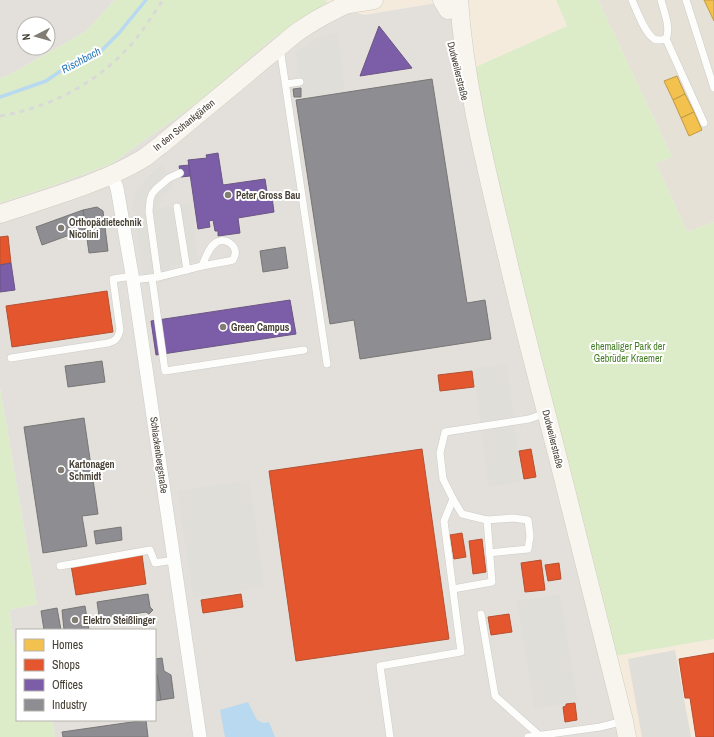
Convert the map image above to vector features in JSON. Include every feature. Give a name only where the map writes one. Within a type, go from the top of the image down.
[{"type":"main road","name":"In den Schankgärten","points":[[0,214],[90,184],[112,175],[144,158],[310,23],[352,2],[374,0]]},
{"type":"main road","name":"Dudweilerstraße","points":[[450,2],[464,78],[470,90],[518,306],[626,729]]},
{"type":"main road","name":"Dudweilerstraße","points":[[450,2],[449,32],[457,75],[462,93],[480,140]]},
{"type":"street","name":"Schlackenbergstraße","points":[[112,175],[117,188],[132,278],[200,737]]},
{"type":"lane","points":[[632,0],[646,31],[650,36],[660,41],[666,39]]},
{"type":"lane","points":[[661,0],[667,25],[668,34],[666,39],[704,123]]},
{"type":"lane","points":[[686,0],[714,88]]},
{"type":"lane","points":[[280,46],[327,364]]},
{"type":"lane","points":[[286,84],[300,82]]},
{"type":"lane","points":[[180,172],[169,178],[156,189],[150,200],[155,277],[165,371],[304,350]]},
{"type":"lane","points":[[177,207],[187,270]]},
{"type":"lane","points":[[11,358],[108,344],[118,337],[120,330],[113,279],[155,277],[230,261],[233,260],[235,249],[227,242],[217,242],[210,249],[202,266]]},
{"type":"lane","points":[[489,553],[528,549],[530,536],[528,520],[513,518],[487,520],[462,514],[443,479],[440,453],[445,432],[528,419],[546,413]]},
{"type":"lane","points":[[390,737],[380,666],[462,652],[444,521],[453,499]]},
{"type":"lane","points":[[453,589],[492,582],[487,520]]},
{"type":"lane","points":[[60,566],[150,550],[155,563],[174,560]]},
{"type":"lane","points":[[481,614],[495,696],[539,736]]},
{"type":"lane","points":[[528,737],[600,727],[626,729]]},
{"type":"shaded area","points":[[0,0],[115,0],[85,32],[56,48],[56,16],[16,16],[16,56],[42,56],[7,76],[0,78]]},
{"type":"shaded area","points":[[326,0],[455,0],[364,15],[327,3]]},
{"type":"shaded area","points":[[455,0],[469,70],[633,737],[55,737],[52,721],[156,721],[156,629],[16,629],[16,651],[9,610],[37,604],[0,388],[0,203],[111,164],[195,104],[272,39],[327,3],[364,15]]},
{"type":"shaded area","points":[[463,0],[556,0],[567,26],[469,70]]},
{"type":"shaded area","points":[[598,0],[714,0],[714,222],[687,232],[656,163],[672,157]]},
{"type":"shaded area","points":[[332,33],[338,33],[345,92],[301,99],[296,52],[315,39]]},
{"type":"shaded area","points":[[162,165],[174,184],[157,208],[191,204],[198,262],[170,266],[172,280],[145,286],[132,206],[137,190],[153,172]]},
{"type":"shaded area","points":[[507,364],[522,482],[488,487],[473,368]]},
{"type":"shaded area","points":[[250,480],[264,587],[193,598],[177,491]]},
{"type":"shaded area","points":[[560,594],[578,702],[534,709],[516,601]]},
{"type":"shaded area","points":[[714,639],[714,737],[633,737],[615,656]]},
{"type":"shaded area","points":[[675,650],[691,737],[642,737],[628,659]]},
{"type":"green space","points":[[115,0],[326,0],[327,3],[272,39],[195,104],[111,164],[0,203],[0,78],[7,76],[42,56],[56,56],[56,48],[85,32]]},
{"type":"green space","name":"ehemaliger Park der Gebrüder Kraemer","points":[[556,0],[598,0],[672,157],[656,163],[687,232],[714,222],[714,639],[615,656],[469,70],[567,26]]},
{"type":"green space","points":[[0,388],[37,604],[9,610],[16,651],[16,721],[52,721],[55,737],[0,737]]},
{"type":"water","points":[[248,702],[257,720],[264,723],[269,722],[275,737],[225,737],[220,710]]},
{"type":"building: Homes","points":[[704,0],[714,0],[714,21]]},
{"type":"building: Homes","points":[[677,76],[685,94],[673,100],[664,81]]},
{"type":"building: Homes","points":[[685,94],[694,112],[681,118],[673,100]]},
{"type":"building: Homes","points":[[694,112],[702,130],[689,136],[681,118]]},
{"type":"building: Shops","points":[[8,236],[11,263],[0,265],[0,237]]},
{"type":"building: Shops","points":[[107,291],[113,332],[12,347],[6,306]]},
{"type":"building: Shops","points":[[472,371],[474,387],[440,391],[438,375]]},
{"type":"building: Shops","points":[[422,449],[449,639],[296,661],[269,471]]},
{"type":"building: Shops","points":[[531,449],[536,477],[524,479],[519,451]]},
{"type":"building: Shops","points":[[462,533],[466,557],[454,559],[450,535]]},
{"type":"building: Shops","points":[[482,539],[486,572],[473,574],[469,541]]},
{"type":"building: Shops","points":[[142,555],[146,584],[76,595],[71,565]]},
{"type":"building: Shops","points":[[541,560],[545,590],[525,592],[521,563]]},
{"type":"building: Shops","points":[[559,563],[561,579],[548,581],[545,565]]},
{"type":"building: Shops","points":[[241,594],[243,607],[203,613],[201,600]]},
{"type":"building: Shops","points":[[509,614],[512,632],[491,635],[488,617]]},
{"type":"building: Shops","points":[[714,653],[714,737],[696,737],[690,698],[685,698],[679,659]]},
{"type":"building: Shops","points":[[575,703],[577,720],[565,722],[563,707],[566,706],[566,704]]},
{"type":"building: Offices","points":[[379,26],[412,68],[360,76]]},
{"type":"building: Offices","name":"Peter Gross Bau","points":[[218,153],[223,185],[265,179],[267,192],[263,193],[264,198],[272,197],[274,212],[238,218],[240,233],[218,236],[218,231],[215,231],[213,220],[209,221],[210,227],[198,229],[188,160],[207,158],[206,155]]},
{"type":"building: Offices","points":[[189,165],[190,176],[181,177],[179,166]]},
{"type":"building: Offices","points":[[11,263],[15,290],[0,292],[0,265]]},
{"type":"building: Offices","name":"Green Campus","points":[[290,300],[296,334],[156,355],[151,321]]},
{"type":"building: Industry","points":[[432,79],[467,303],[485,300],[491,339],[360,359],[354,320],[330,324],[296,100]]},
{"type":"building: Industry","points":[[301,88],[301,97],[294,97],[293,89]]},
{"type":"building: Industry","points":[[97,207],[103,211],[108,251],[89,253],[83,210]]},
{"type":"building: Industry","name":"Orthopädietechnik Nicolini","points":[[83,210],[86,229],[42,245],[36,227]]},
{"type":"building: Industry","points":[[285,247],[288,268],[263,272],[260,251]]},
{"type":"building: Industry","points":[[102,361],[105,382],[68,387],[65,366]]},
{"type":"building: Industry","name":"Kartonagen Schmidt","points":[[84,418],[98,514],[82,516],[87,546],[43,553],[24,427]]},
{"type":"building: Industry","points":[[121,527],[122,540],[96,544],[94,531]]},
{"type":"building: Industry","points":[[148,594],[150,607],[153,610],[149,614],[146,612],[114,617],[115,620],[100,623],[97,602]]},
{"type":"building: Industry","name":"Elektro Steißlinger","points":[[85,606],[89,629],[64,629],[62,610]]},
{"type":"building: Industry","points":[[57,608],[61,629],[44,629],[41,611]]},
{"type":"building: Industry","points":[[162,658],[164,671],[171,675],[174,698],[161,700],[156,675],[156,659]]},
{"type":"building: Industry","points":[[156,675],[157,675],[161,700],[156,701]]},
{"type":"building: Industry","points":[[146,721],[148,737],[63,737],[62,732]]},
{"type":"waterway","name":"Rischbach","points":[[0,97],[46,81],[75,61],[99,53],[119,33],[146,0]]},
{"type":"railway","points":[[0,116],[52,101],[68,94],[98,75],[112,64],[130,45],[163,0]]},
{"type":"place","name":"Peter Gross Bau","points":[[228,195]]},
{"type":"place","name":"Orthopädietechnik Nicolini","points":[[61,228]]},
{"type":"place","name":"Green Campus","points":[[223,327]]},
{"type":"place","name":"Kartonagen Schmidt","points":[[61,470]]},
{"type":"place","name":"Elektro Steißlinger","points":[[75,620]]}]
